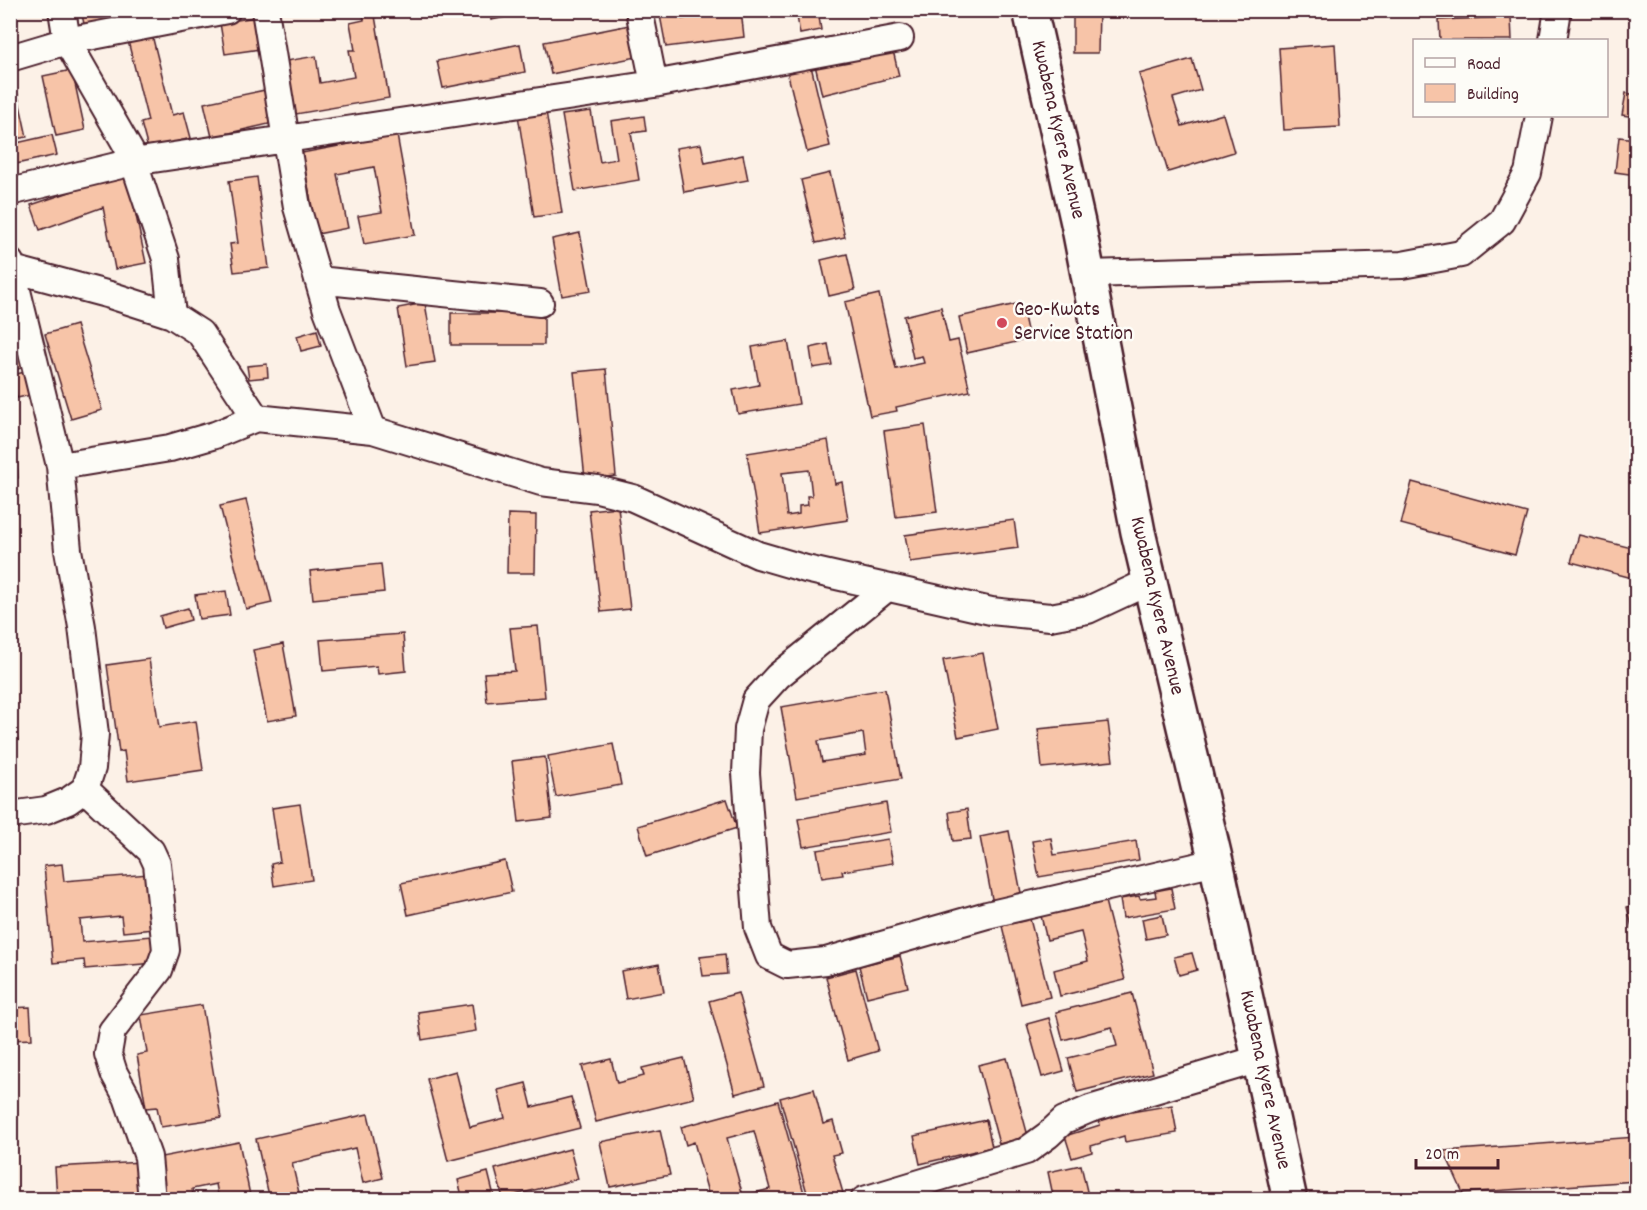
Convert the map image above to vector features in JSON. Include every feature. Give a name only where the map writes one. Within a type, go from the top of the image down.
[{"type":"main road","name":"Kwabena Kyere Avenue","points":[[1030,10],[1088,274],[1138,532],[1216,862],[1290,1200]]},
{"type":"street","points":[[62,10],[67,41],[130,151],[166,259],[172,315]]},
{"type":"street","points":[[10,58],[67,41],[227,10]]},
{"type":"street","points":[[265,10],[297,207],[327,310],[374,430]]},
{"type":"street","points":[[639,10],[654,84]]},
{"type":"street","points":[[1553,39],[1558,10]]},
{"type":"street","points":[[10,192],[133,162],[654,84],[900,38]]},
{"type":"street","points":[[1088,274],[1402,265],[1461,254],[1502,221],[1528,173],[1539,117]]},
{"type":"street","points":[[12,265],[172,315],[200,333],[256,418]]},
{"type":"street","points":[[10,815],[46,810],[68,801],[85,789],[92,768],[95,734],[82,627],[68,550],[60,466],[12,265]]},
{"type":"street","points":[[318,280],[540,303]]},
{"type":"street","points":[[60,466],[170,448],[215,435],[256,418],[374,430],[541,482],[597,489],[633,498],[758,555],[806,569],[991,611],[1050,617],[1088,610],[1150,581]]},
{"type":"street","points":[[887,588],[778,676],[756,699],[748,729],[746,773],[758,928],[769,956],[788,965],[826,961],[987,915],[1216,862]]},
{"type":"street","points":[[85,789],[151,850],[157,864],[166,950],[159,970],[112,1031],[108,1054],[114,1073],[127,1097],[148,1157],[152,1200]]},
{"type":"street","points":[[864,1200],[1026,1151],[1048,1136],[1064,1120],[1090,1109],[1259,1059]]},
{"type":"building","points":[[81,10],[113,10],[114,19],[84,24]]},
{"type":"building","points":[[362,10],[374,10],[389,98],[296,114],[286,61],[316,56],[320,83],[354,77],[349,50],[355,50],[350,23],[364,20]]},
{"type":"building","points":[[489,10],[516,10],[516,15],[491,20]]},
{"type":"building","points":[[659,10],[681,10],[682,19],[710,15],[709,10],[741,10],[744,37],[666,47]]},
{"type":"building","points":[[796,10],[818,10],[821,30],[800,34]]},
{"type":"building","points":[[1073,10],[1099,10],[1098,53],[1073,53]]},
{"type":"building","points":[[255,17],[260,49],[225,54],[220,23]]},
{"type":"building","points":[[1511,17],[1512,39],[1440,39],[1439,20]]},
{"type":"building","points":[[630,25],[637,57],[551,74],[544,42]]},
{"type":"building","points":[[152,35],[172,115],[184,112],[191,138],[148,149],[141,123],[148,121],[128,41]]},
{"type":"building","points":[[520,44],[525,72],[443,88],[437,61]]},
{"type":"building","points":[[1335,44],[1340,127],[1284,130],[1279,48]]},
{"type":"building","points":[[892,46],[899,76],[822,95],[815,65]]},
{"type":"building","points":[[1192,59],[1201,90],[1173,98],[1182,126],[1223,114],[1234,152],[1168,172],[1139,74]]},
{"type":"building","points":[[811,66],[830,146],[807,152],[787,71]]},
{"type":"building","points":[[72,70],[85,130],[56,136],[43,76]]},
{"type":"building","points":[[15,82],[27,137],[10,140],[10,83]]},
{"type":"building","points":[[265,90],[273,123],[212,137],[204,103]]},
{"type":"building","points":[[1626,93],[1636,95],[1636,117],[1622,115]]},
{"type":"building","points":[[546,111],[562,213],[534,217],[518,115]]},
{"type":"building","points":[[591,111],[600,162],[617,159],[611,121],[644,116],[646,131],[631,133],[639,180],[575,191],[562,115]]},
{"type":"building","points":[[52,135],[57,155],[16,164],[12,144]]},
{"type":"building","points":[[397,135],[415,235],[364,244],[358,216],[382,212],[374,167],[337,174],[348,228],[317,234],[302,153]]},
{"type":"building","points":[[1619,137],[1636,139],[1636,175],[1615,172]]},
{"type":"building","points":[[701,144],[705,163],[743,155],[748,180],[684,192],[676,148]]},
{"type":"building","points":[[127,173],[146,263],[115,269],[103,207],[40,230],[31,205]]},
{"type":"building","points":[[830,173],[845,237],[816,243],[801,180]]},
{"type":"building","points":[[257,177],[269,268],[234,272],[230,244],[238,243],[229,181]]},
{"type":"building","points":[[580,233],[591,291],[562,296],[552,239]]},
{"type":"building","points":[[847,254],[855,290],[829,296],[821,260]]},
{"type":"building","points":[[879,294],[896,369],[924,363],[922,356],[913,358],[904,316],[941,307],[949,342],[958,340],[970,391],[896,407],[897,411],[870,416],[845,302]]},
{"type":"building","points":[[425,303],[435,362],[407,366],[398,308]]},
{"type":"building","points":[[1021,303],[1029,339],[967,353],[959,317]]},
{"type":"building","points":[[451,313],[544,313],[544,345],[451,345]]},
{"type":"building","points":[[76,325],[102,410],[71,419],[45,334]]},
{"type":"building","points":[[317,330],[321,346],[301,351],[297,336]]},
{"type":"building","points":[[18,339],[25,367],[10,371],[10,340]]},
{"type":"building","points":[[788,341],[799,404],[738,414],[733,390],[759,385],[752,347]]},
{"type":"building","points":[[828,344],[832,365],[813,368],[810,348]]},
{"type":"building","points":[[267,364],[268,377],[249,379],[247,366]]},
{"type":"building","points":[[606,369],[616,476],[585,479],[574,372]]},
{"type":"building","points":[[25,372],[31,395],[17,398],[12,375]]},
{"type":"building","points":[[925,425],[937,512],[896,517],[884,431]]},
{"type":"building","points":[[828,440],[835,484],[842,482],[848,520],[760,533],[747,453]],"holes":[[[809,470],[812,496],[807,496],[808,505],[799,506],[799,514],[787,516],[782,473]]]},
{"type":"building","points":[[10,458],[17,458],[18,478],[10,478]]},
{"type":"building","points":[[1412,482],[1527,513],[1515,555],[1401,524]]},
{"type":"building","points":[[246,500],[272,603],[246,609],[220,506]]},
{"type":"building","points":[[618,507],[630,609],[601,612],[589,510]]},
{"type":"building","points":[[508,514],[536,515],[535,573],[507,573]]},
{"type":"building","points":[[1014,520],[1018,548],[910,562],[905,535]]},
{"type":"building","points":[[1579,535],[1636,549],[1636,579],[1571,562]]},
{"type":"building","points":[[381,564],[384,592],[313,599],[310,571]]},
{"type":"building","points":[[226,591],[230,615],[199,619],[195,595]]},
{"type":"building","points":[[188,608],[191,620],[163,628],[160,616]]},
{"type":"building","points":[[538,626],[545,697],[487,702],[484,673],[515,671],[510,628]]},
{"type":"building","points":[[403,634],[406,671],[378,674],[377,666],[323,671],[320,640]]},
{"type":"building","points":[[283,644],[296,716],[267,721],[253,650]]},
{"type":"building","points":[[983,653],[998,729],[958,737],[943,660]]},
{"type":"building","points":[[149,659],[159,727],[196,721],[203,770],[128,781],[124,751],[119,752],[107,665]]},
{"type":"building","points":[[885,689],[901,779],[797,797],[781,707]],"holes":[[[863,733],[866,755],[822,762],[818,741]]]},
{"type":"building","points":[[10,703],[18,741],[10,742]]},
{"type":"building","points":[[1108,722],[1113,761],[1042,768],[1038,729]]},
{"type":"building","points":[[613,744],[621,785],[556,797],[548,756]]},
{"type":"building","points":[[545,757],[552,818],[519,822],[512,761]]},
{"type":"building","points":[[727,799],[737,828],[647,856],[638,826]]},
{"type":"building","points":[[886,803],[891,832],[803,847],[798,819]]},
{"type":"building","points":[[300,804],[312,880],[274,886],[271,864],[280,862],[272,808]]},
{"type":"building","points":[[967,809],[971,839],[953,841],[949,812]]},
{"type":"building","points":[[1009,831],[1022,898],[993,904],[980,837]]},
{"type":"building","points":[[1051,838],[1054,855],[1136,841],[1139,860],[1039,877],[1032,841]]},
{"type":"building","points":[[888,839],[893,863],[842,871],[843,875],[822,878],[817,850]]},
{"type":"building","points":[[505,861],[512,892],[408,915],[401,883]]},
{"type":"building","points":[[62,864],[64,881],[149,874],[154,929],[123,932],[121,916],[80,920],[82,942],[152,936],[155,963],[85,969],[84,960],[53,963],[44,866]]},
{"type":"building","points":[[1171,888],[1175,909],[1123,918],[1120,899],[1139,896],[1140,899],[1156,897],[1155,891]]},
{"type":"building","points":[[1105,901],[1125,980],[1060,996],[1054,970],[1088,961],[1081,932],[1047,940],[1041,916]]},
{"type":"building","points":[[1636,905],[1636,943],[1627,907]]},
{"type":"building","points":[[1162,915],[1166,935],[1146,939],[1142,919]]},
{"type":"building","points":[[1030,919],[1050,997],[1021,1004],[1002,926]]},
{"type":"building","points":[[1192,953],[1197,970],[1179,975],[1174,957]]},
{"type":"building","points":[[725,954],[727,974],[703,976],[700,957]]},
{"type":"building","points":[[900,956],[908,987],[867,997],[859,966]]},
{"type":"building","points":[[659,964],[664,992],[626,999],[621,971]]},
{"type":"building","points":[[856,969],[878,1051],[848,1060],[826,977]]},
{"type":"building","points":[[738,993],[764,1086],[735,1094],[709,1001]]},
{"type":"building","points":[[1132,993],[1153,1073],[1077,1092],[1068,1058],[1117,1046],[1112,1027],[1063,1040],[1056,1012]]},
{"type":"building","points":[[472,1004],[476,1031],[422,1040],[418,1012]]},
{"type":"building","points":[[202,1005],[221,1118],[161,1127],[157,1107],[146,1108],[137,1055],[147,1053],[141,1015]]},
{"type":"building","points":[[30,1007],[32,1039],[10,1040],[10,1008]]},
{"type":"building","points":[[1049,1018],[1064,1071],[1042,1077],[1027,1024]]},
{"type":"building","points":[[684,1058],[694,1098],[596,1122],[582,1066],[611,1059],[617,1083],[644,1076],[642,1068]]},
{"type":"building","points":[[1007,1058],[1028,1136],[999,1144],[978,1065]]},
{"type":"building","points":[[456,1071],[470,1127],[505,1118],[498,1090],[526,1083],[532,1107],[571,1097],[580,1128],[448,1161],[427,1079]]},
{"type":"building","points":[[814,1089],[823,1124],[833,1121],[842,1153],[832,1155],[843,1193],[819,1200],[809,1200],[780,1098]]},
{"type":"building","points":[[778,1101],[806,1200],[710,1200],[694,1142],[686,1145],[681,1127]],"holes":[[[754,1131],[770,1189],[743,1196],[727,1138]]]},
{"type":"building","points":[[1172,1105],[1177,1133],[1125,1142],[1124,1136],[1091,1146],[1092,1152],[1072,1158],[1065,1136],[1100,1125],[1099,1121],[1120,1114]]},
{"type":"building","points":[[368,1114],[383,1178],[363,1183],[355,1148],[292,1163],[300,1197],[270,1200],[256,1139]]},
{"type":"building","points":[[986,1120],[992,1147],[920,1164],[914,1136]]},
{"type":"building","points":[[660,1130],[670,1175],[610,1187],[600,1142]]},
{"type":"building","points":[[1636,1137],[1636,1181],[1463,1193],[1444,1151]]},
{"type":"building","points":[[239,1142],[251,1200],[219,1200],[216,1184],[192,1189],[194,1200],[164,1200],[156,1158]]},
{"type":"building","points":[[570,1149],[578,1179],[503,1198],[495,1169]]},
{"type":"building","points":[[142,1162],[145,1199],[57,1200],[55,1167]]},
{"type":"building","points":[[1081,1165],[1089,1200],[1054,1200],[1048,1172]]},
{"type":"building","points":[[488,1172],[495,1200],[463,1200],[458,1180]]},
{"type":"place","name":"Geo-Kwats Service Station","points":[[1002,323]]}]
